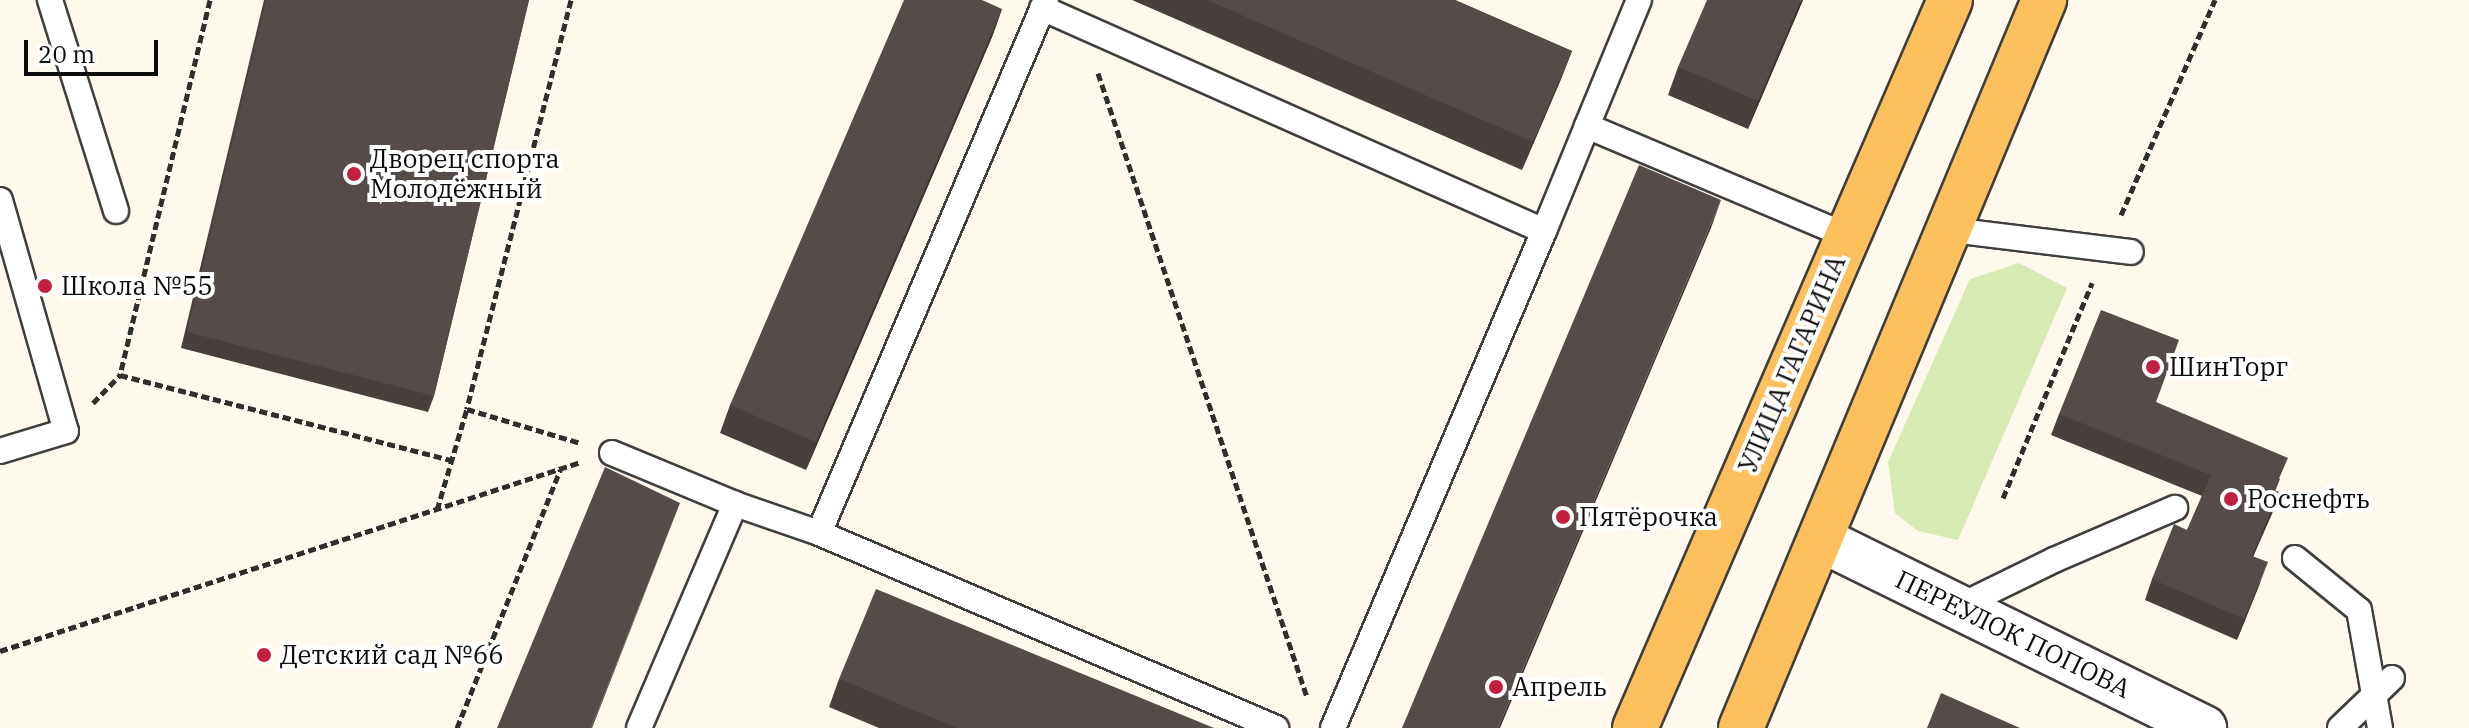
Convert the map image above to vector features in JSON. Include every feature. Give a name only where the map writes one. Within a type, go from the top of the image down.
[{"type":"main road","name":"УЛИЦА ГАГАРИНА","points":[[1635,728],[1950,0]]},
{"type":"main road","points":[[1741,728],[1952,230],[2044,0]]},
{"type":"street","name":"ПЕРЕУЛОК ПОПОВА","points":[[1822,540],[2204,728]]},
{"type":"lane","points":[[50,0],[116,211]]},
{"type":"lane","points":[[1333,728],[1639,0]]},
{"type":"lane","points":[[819,533],[1044,4],[1083,26],[1544,231]]},
{"type":"lane","points":[[1587,126],[1847,236]]},
{"type":"lane","points":[[0,200],[66,431],[0,451]]},
{"type":"lane","points":[[1952,230],[2131,252]]},
{"type":"lane","points":[[612,453],[735,504],[819,533],[1276,728]]},
{"type":"lane","points":[[639,728],[735,504]]},
{"type":"lane","points":[[1958,607],[2054,560],[2175,508]]},
{"type":"lane","points":[[2295,558],[2359,610],[2380,728]]},
{"type":"lane","points":[[2340,728],[2392,678]]},
{"type":"path","points":[[210,0],[120,375],[452,460]]},
{"type":"path","points":[[437,510],[467,409],[571,0]]},
{"type":"path","points":[[1083,26],[1307,698]]},
{"type":"path","points":[[467,409],[612,453]]},
{"type":"path","points":[[0,651],[612,453]]},
{"type":"path","points":[[457,728],[560,469]]},
{"type":"green space","points":[[2019,263],[2067,288],[1958,540],[1918,531],[1895,513],[1888,462],[1970,279]]},
{"type":"building","name":"Дворец спорта Молодёжный","points":[[266,0],[529,0],[434,396],[187,332]]},
{"type":"building","points":[[904,0],[982,0],[1002,9],[816,442],[730,405]]},
{"type":"building","points":[[1207,0],[1455,0],[1572,51],[1533,142]]},
{"type":"building","points":[[1707,0],[1801,0],[1758,101],[1678,67]]},
{"type":"building","points":[[1639,165],[1721,200],[1498,728],[1402,728]]},
{"type":"building","points":[[2101,310],[2179,340],[2156,402],[2288,458],[2274,490],[2279,492],[2252,556],[2268,562],[2244,619],[2152,579],[2174,524],[2187,530],[2211,475],[2059,414]]},
{"type":"building","points":[[605,467],[680,503],[591,728],[497,728]]},
{"type":"building","points":[[876,589],[1214,728],[957,728],[839,679]]},
{"type":"building","points":[[1941,693],[2020,728],[1927,728]]},
{"type":"place","name":"Дворец спорта Молодёжный","points":[[354,174]]},
{"type":"place","name":"Школа №55","points":[[45,286]]},
{"type":"place","name":"ШинТорг","points":[[2153,367]]},
{"type":"place","name":"Роснефть","points":[[2231,499]]},
{"type":"place","name":"Пятёрочка","points":[[1563,517]]},
{"type":"place","name":"Детский сад №66","points":[[264,655]]},
{"type":"place","name":"Апрель","points":[[1496,687]]}]
